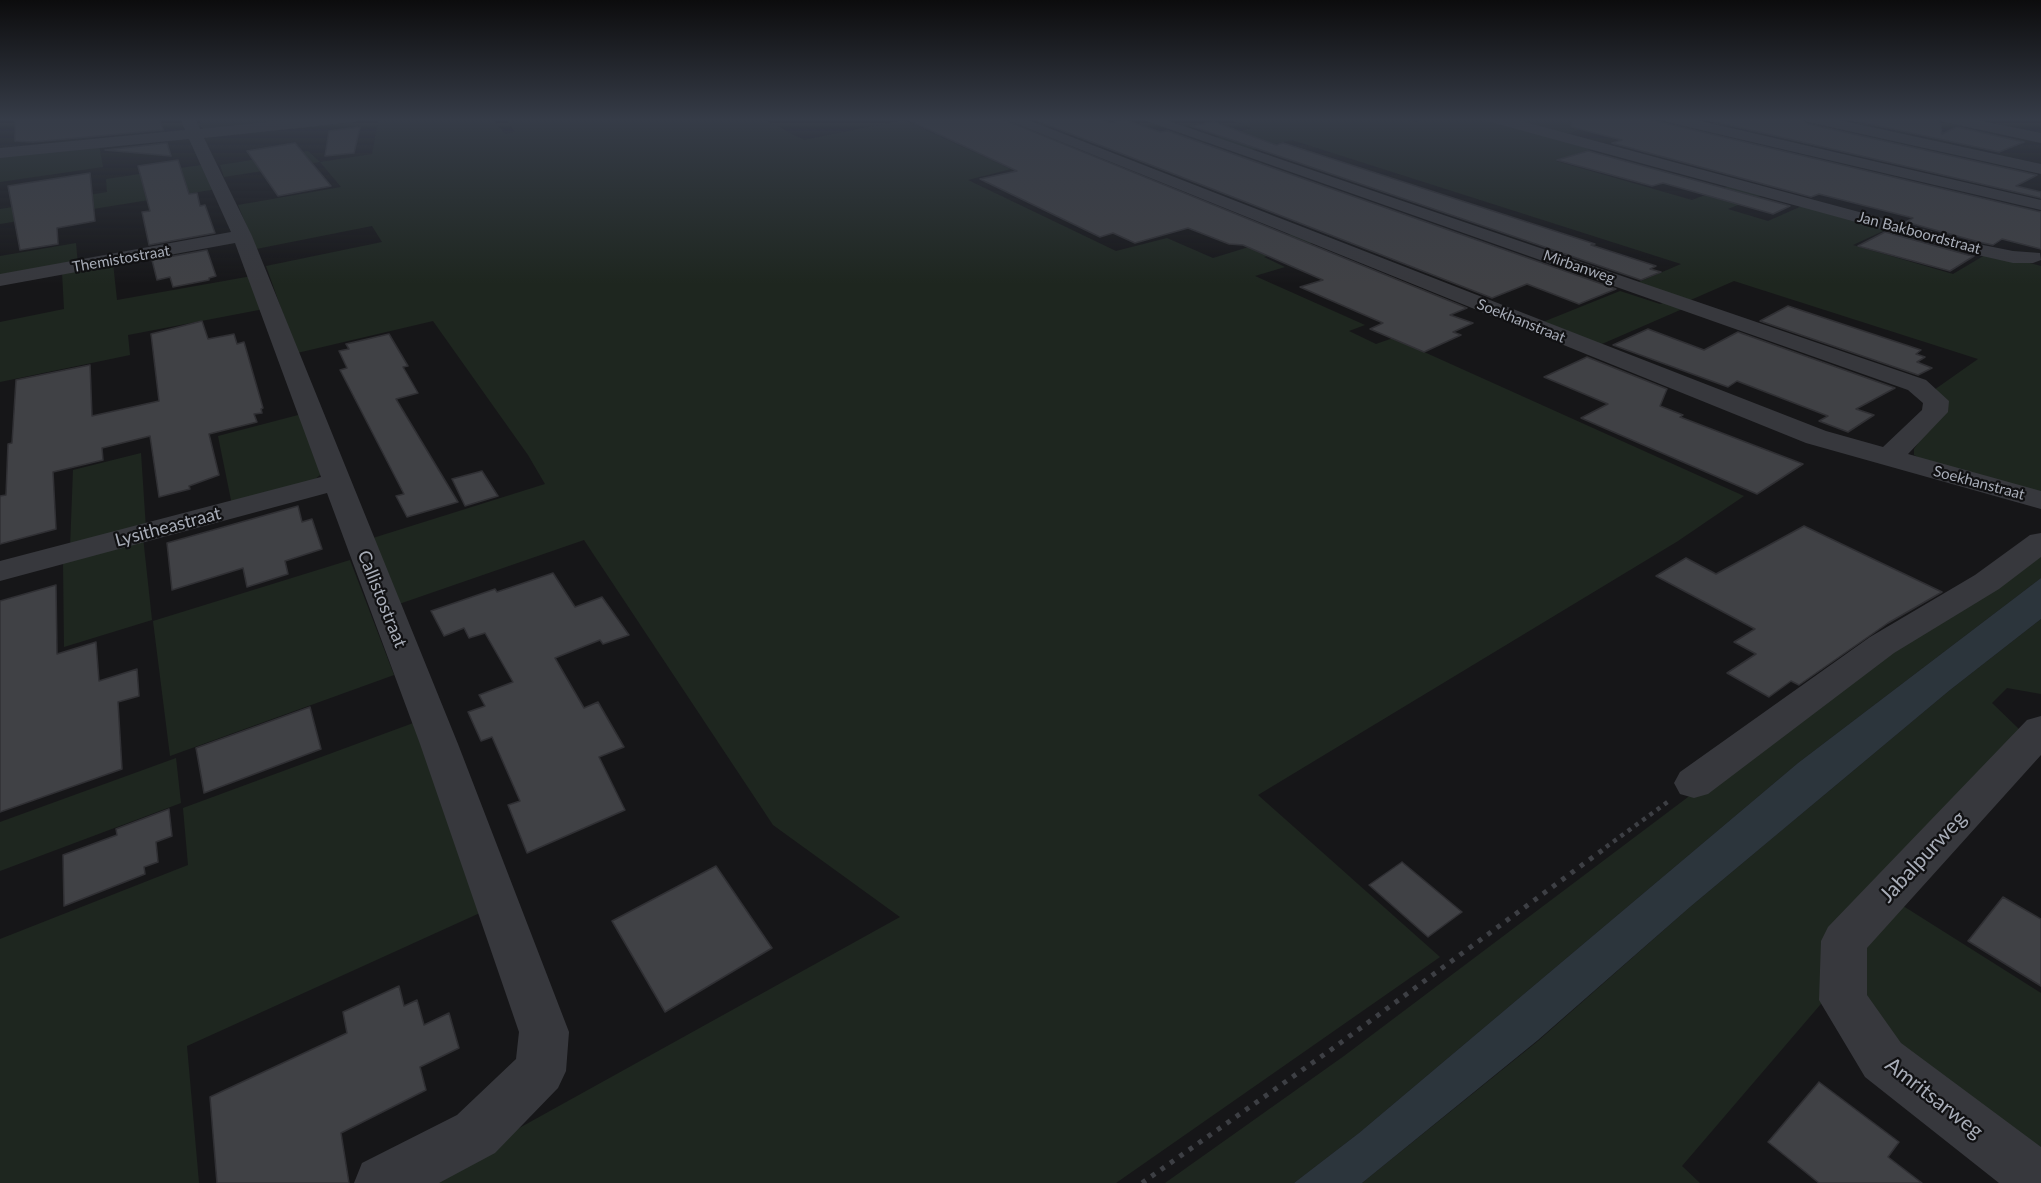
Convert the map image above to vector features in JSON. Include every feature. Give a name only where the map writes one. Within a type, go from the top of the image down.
[{"type":"street","name":"Callistostraat","points":[[213,173],[242,236],[439,744],[544,1032],[540,1071],[476,1134],[382,1183]]},
{"type":"street","name":"Soekhanstraat","points":[[1148,173],[1794,429],[1888,458],[2041,500]]},
{"type":"street","name":"Mirbanweg","points":[[1304,173],[1917,386],[1936,401],[1935,412],[1888,458]]},
{"type":"street","name":"Jan Bakboordstraat","points":[[1696,173],[1976,249],[2013,257],[2033,257]]},
{"type":"street","points":[[1904,173],[2041,205]]},
{"type":"street","name":"Themistostraat","points":[[0,280],[242,236]]},
{"type":"street","name":"Lysitheastraat","points":[[0,571],[336,482]]},
{"type":"street","points":[[1694,783],[1882,645],[1987,582],[2041,542]]},
{"type":"street","name":"Jabalpurweg","points":[[1843,1000],[1844,941],[2041,730]]},
{"type":"street","name":"Amritsarweg","points":[[1843,1000],[1883,1060],[2041,1181]]},
{"type":"path","points":[[1143,1183],[1332,1049],[1694,783]]},
{"type":"shaded area","points":[[0,173],[60,173],[0,182]]},
{"type":"shaded area","points":[[145,173],[211,173],[217,189],[0,224],[0,209],[107,192],[106,179]]},
{"type":"shaded area","points":[[223,173],[248,173],[224,177]]},
{"type":"shaded area","points":[[329,173],[995,173],[968,180],[1116,251],[1167,238],[1213,258],[1294,233],[1316,242],[1264,257],[1285,267],[1255,276],[1365,325],[1349,331],[1376,344],[1393,338],[1744,496],[1678,541],[1258,795],[1440,957],[1116,1183],[420,1183],[900,917],[773,825],[584,540],[399,604],[373,538],[545,484],[528,455],[433,321],[297,353],[266,266],[382,242],[372,226],[256,249],[238,205],[341,187]]},
{"type":"shaded area","points":[[1396,173],[1599,173],[1692,200],[1737,183],[1770,192],[1728,209],[1768,221],[1811,202],[1896,225],[1853,245],[1953,274],[1990,252],[2041,266],[2041,495],[1927,462],[1914,455],[1914,449],[1921,439],[1934,390],[1978,359],[1734,281],[1686,302],[1634,284],[1681,264]]},
{"type":"shaded area","points":[[76,243],[78,265],[0,278],[0,256]]},
{"type":"shaded area","points":[[113,263],[117,300],[252,276],[264,309],[128,335],[130,355],[0,382],[0,322],[64,309],[62,272]]},
{"type":"shaded area","points":[[1620,291],[1660,304],[1668,301],[1687,307],[1595,347],[1538,324]]},
{"type":"shaded area","points":[[302,414],[321,470],[320,475],[313,481],[232,505],[218,436]]},
{"type":"shaded area","points":[[141,453],[146,529],[70,549],[73,470]]},
{"type":"shaded area","points":[[143,537],[152,620],[64,647],[63,560]]},
{"type":"shaded area","points":[[2041,551],[2041,578],[1798,763],[1359,1133],[1294,1183],[1165,1183],[1344,1056],[1882,651]]},
{"type":"shaded area","points":[[350,560],[394,675],[170,756],[153,621]]},
{"type":"shaded area","points":[[2041,578],[2041,619],[1950,690],[1690,907],[1538,1040],[1362,1183],[1294,1183],[1359,1133],[1798,763]]},
{"type":"shaded area","points":[[2041,619],[2041,694],[2007,688],[1992,703],[2019,729],[1832,991],[1682,1166],[1700,1183],[1362,1183],[1538,1041],[1690,907],[1950,690]]},
{"type":"shaded area","points":[[416,722],[482,912],[187,1046],[199,1183],[0,1183],[0,939],[188,865],[183,808]]},
{"type":"shaded area","points":[[176,758],[181,803],[0,871],[0,822]]},
{"type":"shaded area","points":[[1900,904],[2041,993],[2041,1152],[1911,1062],[1860,1007],[1854,962]]},
{"type":"building","points":[[90,173],[95,221],[57,228],[58,244],[20,250],[8,186]]},
{"type":"building","points":[[140,173],[182,173],[189,194],[197,193],[200,206],[205,205],[215,233],[149,245],[142,212],[150,211]]},
{"type":"building","points":[[262,173],[320,173],[331,186],[278,196]]},
{"type":"building","points":[[1007,173],[1136,173],[1467,308],[1450,315],[1473,323],[1453,332],[1461,335],[1424,352],[1370,329],[1383,323],[1300,287],[1323,280],[1243,245],[1229,244],[1188,228],[1135,243],[1113,233],[1100,237],[980,179]]},
{"type":"building","points":[[1172,173],[1288,173],[1616,289],[1579,304],[1527,284],[1492,298]]},
{"type":"building","points":[[1329,173],[1376,173],[1595,244],[1591,245],[1656,266],[1650,269],[1661,272],[1641,280]]},
{"type":"building","points":[[1605,173],[1670,173],[1790,206],[1773,214],[1663,183],[1652,186]]},
{"type":"building","points":[[1723,173],[1877,173],[2041,212],[2041,249],[2002,239],[1993,245],[1979,242],[1906,222],[1913,218],[1819,194],[1811,197]]},
{"type":"building","points":[[1935,173],[2037,175],[2016,186],[2041,192],[2041,198]]},
{"type":"building","points":[[1885,232],[1974,256],[1950,271],[1858,246]]},
{"type":"building","points":[[207,250],[216,276],[209,280],[173,287],[170,277],[157,280],[152,260]]},
{"type":"building","points":[[1788,306],[1921,350],[1916,354],[1925,357],[1917,362],[1932,368],[1918,375],[1760,321]]},
{"type":"building","points":[[202,321],[208,339],[234,334],[237,344],[244,342],[263,408],[262,413],[254,414],[257,422],[209,434],[219,475],[189,486],[190,489],[159,497],[150,436],[102,448],[103,460],[53,472],[56,529],[0,544],[0,496],[6,495],[8,444],[12,443],[16,380],[90,365],[92,416],[159,401],[151,334]]},
{"type":"building","points":[[1648,329],[1704,350],[1738,332],[1895,388],[1856,409],[1874,415],[1848,432],[1819,421],[1828,416],[1737,381],[1728,387],[1613,345]]},
{"type":"building","points":[[389,334],[408,366],[403,367],[418,393],[396,399],[458,502],[407,517],[396,496],[404,494],[340,370],[347,368],[339,351],[349,349],[346,344]]},
{"type":"building","points":[[1587,357],[1667,389],[1660,406],[1683,415],[1680,417],[1803,464],[1757,494],[1581,418],[1608,404],[1544,377]]},
{"type":"building","points":[[482,471],[498,496],[465,506],[452,479]]},
{"type":"building","points":[[298,506],[302,522],[312,519],[322,549],[285,561],[288,574],[247,587],[243,568],[172,590],[167,543]]},
{"type":"building","points":[[1804,526],[1942,592],[1888,623],[1799,685],[1791,681],[1769,697],[1727,673],[1756,654],[1734,642],[1755,629],[1656,576],[1686,558],[1716,574]]},
{"type":"building","points":[[553,573],[575,607],[602,597],[629,635],[603,644],[600,640],[555,658],[584,708],[598,702],[624,747],[599,757],[625,810],[527,853],[508,805],[520,801],[492,737],[481,741],[468,712],[485,706],[479,695],[513,682],[485,633],[469,638],[464,628],[444,636],[431,611],[495,589],[497,592]]},
{"type":"building","points":[[56,585],[57,654],[96,642],[99,681],[137,669],[139,696],[118,702],[122,769],[0,812],[0,601]]},
{"type":"building","points":[[310,707],[321,749],[204,793],[196,748]]},
{"type":"building","points":[[169,809],[172,836],[156,842],[158,862],[144,867],[145,874],[64,906],[63,855],[117,835],[116,829]]},
{"type":"building","points":[[1402,862],[1462,912],[1428,937],[1369,885]]},
{"type":"building","points":[[716,866],[772,948],[665,1012],[612,921]]},
{"type":"building","points":[[2003,897],[2041,919],[2041,986],[1968,941]]},
{"type":"building","points":[[399,986],[404,1006],[417,1000],[424,1025],[449,1013],[459,1048],[420,1067],[426,1090],[341,1133],[349,1183],[217,1183],[210,1097],[347,1033],[343,1012]]},
{"type":"building","points":[[1819,1082],[1899,1142],[1888,1157],[1922,1183],[1819,1183],[1768,1142]]}]
